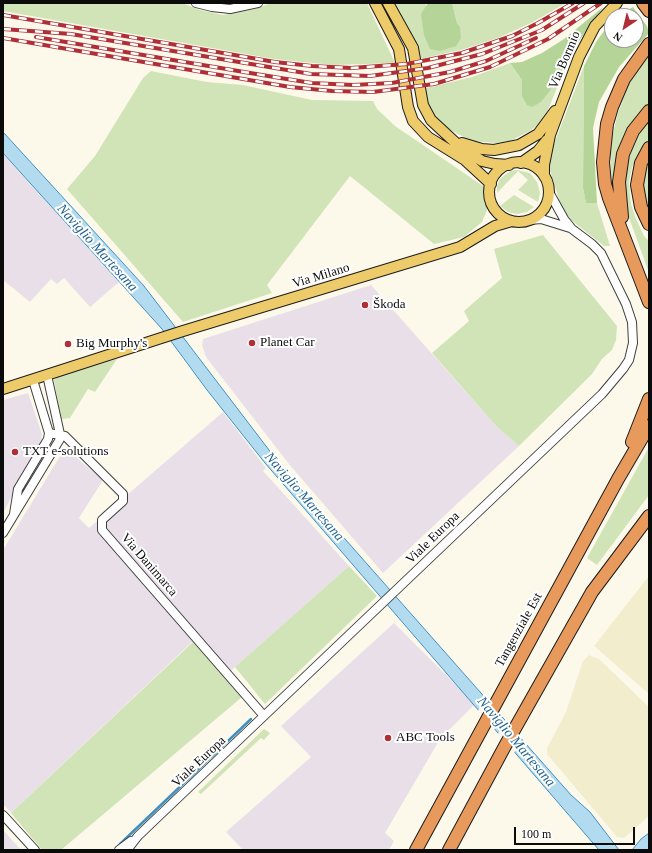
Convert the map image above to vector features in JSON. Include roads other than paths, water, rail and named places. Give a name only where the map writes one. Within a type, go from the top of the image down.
[{"type":"highway","points":[[643,3],[649,11]]},
{"type":"highway","points":[[649,45],[632,66],[620,87],[612,107],[604,146],[605,184],[609,198],[628,244],[649,302]]},
{"type":"highway","points":[[628,244],[619,198],[620,166],[624,150],[631,135],[649,111]]},
{"type":"highway","points":[[649,148],[641,163],[637,185],[641,207],[649,224]]},
{"type":"highway","points":[[618,478],[649,399]]},
{"type":"highway","name":"Tangenziale Est","points":[[416,850],[618,478],[649,426]]},
{"type":"highway","points":[[449,850],[505,746],[592,592],[649,516]]},
{"type":"main road","points":[[375,3],[399,49],[408,107],[415,124],[433,140],[465,160],[491,184]]},
{"type":"main road","points":[[388,3],[413,48],[424,108],[431,120],[459,146],[482,160],[495,164],[521,163],[534,167],[544,176],[549,192],[545,208],[539,215],[530,220],[521,222],[512,221],[499,214],[492,203]]},
{"type":"main road","name":"Via Bormio","points":[[544,176],[544,160],[550,135],[587,39],[600,20],[617,3]]},
{"type":"main road","points":[[443,132],[457,140],[482,150],[494,150],[519,145],[538,134],[562,101]]},
{"type":"main road","name":"Via Bormio","points":[[521,163],[538,151],[550,135]]},
{"type":"main road","points":[[485,231],[491,219],[491,184],[497,173],[509,164]]},
{"type":"main road","name":"Via Milano","points":[[47,375],[183,331],[460,247],[472,242],[485,231],[501,223],[512,221]]},
{"type":"main road","points":[[3,389],[47,375]]},
{"type":"street","points":[[196,3],[212,8],[230,9],[258,3]]},
{"type":"street","name":"Viale Europa","points":[[119,850],[138,836],[602,394],[616,379],[629,360],[634,343],[634,333],[626,304],[601,253],[572,228],[557,210],[549,192]]},
{"type":"street","name":"Viale Europa","points":[[530,220],[541,219],[572,228]]},
{"type":"street","points":[[3,533],[58,445],[60,434],[47,375]]},
{"type":"street","points":[[14,514],[18,489],[48,439],[49,433],[34,380]]},
{"type":"street","points":[[49,433],[60,434]]},
{"type":"street","name":"Via Danimarca","points":[[60,434],[65,436],[123,494],[123,501],[102,520],[102,530],[264,716]]},
{"type":"street","points":[[3,815],[35,850]]},
{"type":"street","name":"Viale Europa","points":[[127,850],[138,836]]},
{"type":"water","name":"Naviglio Martesana","points":[[3,132],[144,286],[285,471],[571,795],[590,812],[619,850],[599,850],[265,463],[207,390],[162,329],[3,153]]},
{"type":"water","points":[[649,833],[649,850],[632,850],[641,839]]},
{"type":"waterway","points":[[120,844],[251,719]]},
{"type":"railway","points":[[3,15],[275,62],[351,68],[407,64],[462,53],[512,36],[573,3]]},
{"type":"railway","points":[[3,29],[71,34],[311,74],[370,76],[428,68],[482,54],[542,30],[584,3]]},
{"type":"railway","points":[[3,38],[290,87],[332,91],[373,92],[434,84],[490,67],[548,39],[601,3]]},
{"type":"railway","points":[[36,37],[312,83],[353,85],[392,83],[450,72],[486,61],[536,38]]},
{"type":"place","name":"Škoda","points":[[365,305]]},
{"type":"place","name":"Planet Car","points":[[252,343]]},
{"type":"place","name":"Big Murphy's","points":[[68,344]]},
{"type":"place","name":"TXT e-solutions","points":[[15,452]]},
{"type":"place","name":"ABC Tools","points":[[388,738]]}]
